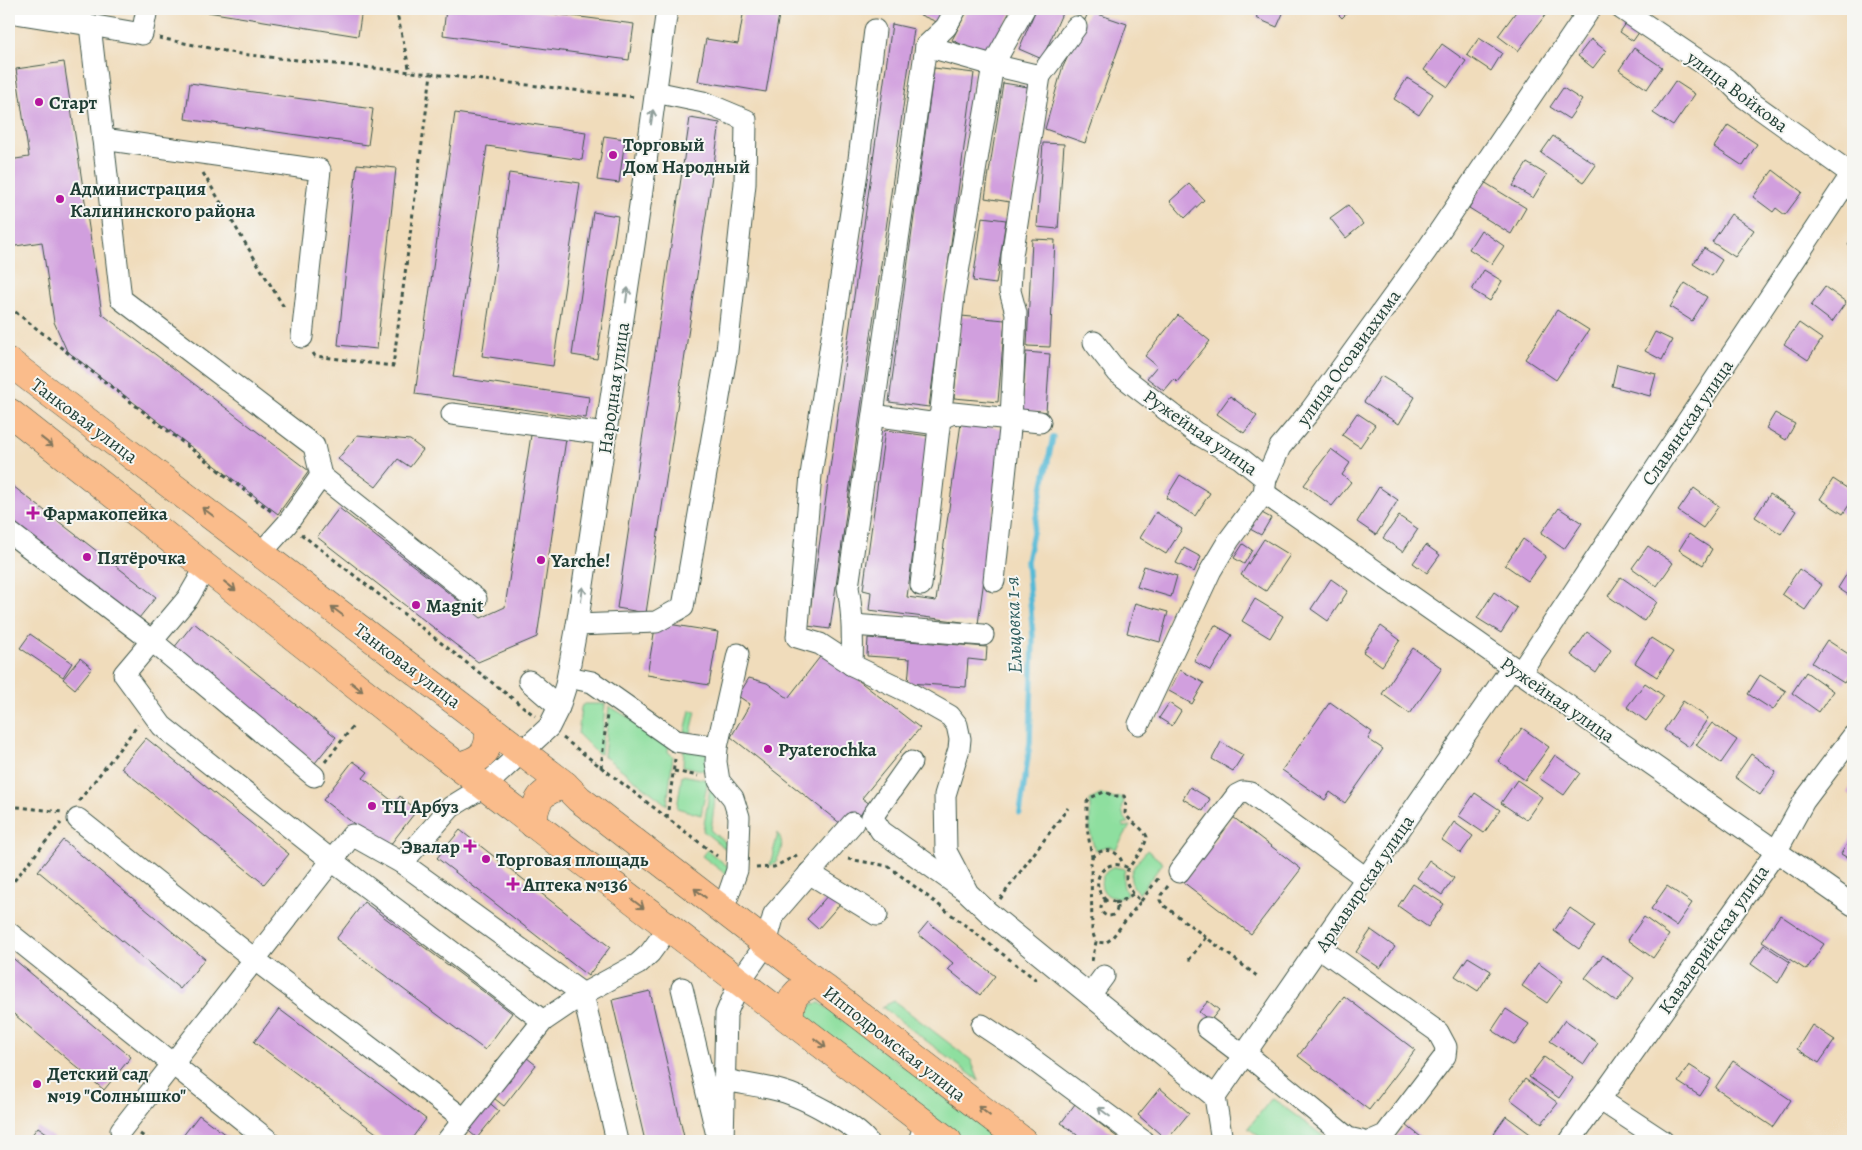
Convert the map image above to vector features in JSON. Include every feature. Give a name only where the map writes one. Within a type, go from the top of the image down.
[{"type":"highway","name":"Танковая улица","points":[[9,362],[565,785],[579,799],[766,944]]},
{"type":"highway","points":[[9,412],[458,766],[790,1019],[922,1133],[948,1141]]},
{"type":"highway","points":[[458,766],[473,762],[484,754],[490,742],[488,727]]},
{"type":"highway","points":[[533,824],[534,812],[539,797],[552,788],[565,785]]},
{"type":"highway","name":"Ипподромская улица","points":[[766,944],[1023,1141]]},
{"type":"highway","points":[[790,1019],[790,1002],[800,989],[816,982]]},
{"type":"street","points":[[9,12],[142,34],[147,9]]},
{"type":"street","name":"Народная улица","points":[[402,863],[451,807],[485,786],[549,727],[559,707],[568,677],[577,625],[606,434],[647,95],[667,9]]},
{"type":"street","points":[[852,665],[853,625],[848,587],[926,46],[946,27],[956,9]]},
{"type":"street","points":[[921,585],[954,296],[992,65],[1024,9]]},
{"type":"street","name":"улица Осоавиахима","points":[[1139,724],[1211,570],[1265,486],[1280,447],[1311,410],[1426,251],[1590,9]]},
{"type":"street","name":"улица Войкова","points":[[1622,9],[1726,79],[1745,98],[1853,174]]},
{"type":"street","points":[[90,25],[121,299],[314,446],[321,476],[476,599]]},
{"type":"street","points":[[994,581],[1011,419],[1016,313],[1010,291],[1012,256],[1040,76],[1076,27]]},
{"type":"street","points":[[875,30],[811,475],[797,637],[820,644],[852,665],[906,691],[950,716],[957,725],[960,739],[959,749],[945,795],[946,851],[968,893]]},
{"type":"street","points":[[926,46],[992,65],[1040,76]]},
{"type":"street","points":[[577,625],[656,622],[683,607],[727,351],[745,184],[746,120],[703,102],[647,95]]},
{"type":"street","points":[[103,139],[320,170],[302,336]]},
{"type":"street","name":"Славянская улица","points":[[1516,670],[1853,174]]},
{"type":"street","name":"Ружейная улица","points":[[1094,342],[1118,373],[1196,433],[1240,458],[1265,486],[1516,670],[1853,905]]},
{"type":"street","points":[[873,415],[930,423],[953,413],[1040,422]]},
{"type":"street","points":[[452,414],[606,434]]},
{"type":"street","points":[[261,553],[287,524],[321,476]]},
{"type":"street","points":[[9,532],[152,641],[314,776]]},
{"type":"street","points":[[206,568],[188,598],[124,674],[162,726],[331,860],[542,1021]]},
{"type":"street","points":[[853,625],[983,635]]},
{"type":"street","points":[[723,910],[737,870],[740,817],[733,798],[719,780],[716,762],[717,747],[738,654]]},
{"type":"street","name":"Армавирская улица","points":[[1215,1097],[1516,670]]},
{"type":"street","points":[[568,677],[592,682],[676,741],[717,747]]},
{"type":"street","points":[[528,681],[559,707]]},
{"type":"street","name":"Кавалерийская улица","points":[[1570,1141],[1776,852],[1804,801],[1853,736]]},
{"type":"street","points":[[911,762],[872,818],[881,831],[968,893],[989,913],[1215,1097],[1222,1141]]},
{"type":"street","points":[[1179,872],[1237,796],[1243,792],[1250,793],[1367,879]]},
{"type":"street","points":[[78,819],[254,958],[464,1119]]},
{"type":"street","points":[[723,1141],[726,1014],[740,981],[766,944],[774,914],[853,823]]},
{"type":"street","points":[[121,1130],[352,835],[402,863],[583,994],[617,1141]]},
{"type":"street","points":[[809,873],[877,914]]},
{"type":"street","points":[[447,1141],[542,1021],[583,994],[638,964],[650,953],[669,927]]},
{"type":"street","points":[[9,933],[269,1141]]},
{"type":"street","points":[[1320,948],[1438,1032],[1446,1046],[1445,1056],[1385,1135],[1371,1141]]},
{"type":"street","points":[[1090,995],[1098,969]]},
{"type":"street","points":[[682,988],[718,1141]]},
{"type":"street","points":[[982,1025],[1024,1053],[1143,1141]]},
{"type":"street","points":[[1207,1028],[1245,1055],[1348,1138],[1361,1141]]},
{"type":"street","points":[[725,1080],[782,1091],[793,1095],[850,1125],[867,1141]]},
{"type":"street","points":[[1600,1099],[1663,1141]]},
{"type":"path","points":[[396,9],[410,72]]},
{"type":"path","points":[[142,34],[240,54],[647,95]]},
{"type":"path","points":[[190,152],[315,356],[393,366],[431,74]]},
{"type":"path","points":[[9,307],[287,524]]},
{"type":"path","points":[[305,538],[601,768],[737,870],[774,867],[800,854],[825,855],[888,866]]},
{"type":"path","points":[[601,768],[608,694]]},
{"type":"path","points":[[314,776],[354,725]]},
{"type":"path","points":[[667,818],[674,771]]},
{"type":"path","points":[[1098,969],[1096,942],[1092,931],[1092,857],[1087,828],[1088,800],[1102,792],[1114,796],[1122,795],[1126,799],[1125,813],[1135,825],[1142,828],[1147,837],[1145,845],[1128,868],[1126,874],[1126,882],[1133,894],[1141,901]]},
{"type":"path","points":[[9,806],[69,813],[78,819]]},
{"type":"path","points":[[989,913],[1068,808]]},
{"type":"path","points":[[1092,857],[1103,850],[1110,850],[1119,855],[1123,865]]},
{"type":"path","points":[[1092,914],[1101,912],[1104,915],[1113,916],[1117,909],[1115,903],[1106,900],[1099,892],[1097,886],[1102,871],[1112,865],[1123,865],[1128,868]]},
{"type":"path","points":[[1096,942],[1105,943],[1112,939],[1168,865],[1179,872],[1161,895],[1160,900],[1162,904],[1257,976]]},
{"type":"path","points":[[1115,903],[1133,894]]},
{"type":"path","points":[[1101,912],[1102,903],[1106,900]]},
{"type":"path","points":[[1189,960],[1206,937]]},
{"type":"green space","points":[[585,704],[605,704],[601,754],[597,753],[578,734],[581,707]]},
{"type":"green space","points":[[609,706],[669,741],[668,752],[673,756],[667,805],[604,756]]},
{"type":"green space","points":[[690,710],[696,711],[691,733],[685,732]]},
{"type":"green space","points":[[684,745],[713,749],[710,772],[683,766]]},
{"type":"green space","points":[[682,775],[708,780],[701,815],[677,808]]},
{"type":"green space","points":[[711,781],[717,782],[711,831],[734,849],[732,854],[703,831]]},
{"type":"green space","points":[[1102,794],[1114,799],[1121,797],[1124,801],[1123,813],[1129,823],[1123,824],[1123,827],[1130,826],[1116,849],[1105,847],[1095,851],[1090,832],[1090,800]]},
{"type":"green space","points":[[778,833],[782,846],[780,854],[773,865],[770,865]]},
{"type":"green space","points":[[707,850],[734,871],[732,879],[702,856]]},
{"type":"green space","points":[[1147,850],[1163,863],[1139,894],[1131,882],[1131,876],[1134,866]]},
{"type":"green space","points":[[1115,867],[1125,869],[1123,881],[1127,894],[1119,897],[1112,897],[1106,894],[1101,883],[1107,871]]},
{"type":"green space","points":[[894,1001],[971,1060],[979,1081],[882,1007]]},
{"type":"green space","points":[[820,1003],[1001,1141],[964,1141],[806,1020],[807,1011],[812,1004]]},
{"type":"green space","points":[[1272,1098],[1330,1141],[1265,1141],[1248,1128]]},
{"type":"building","points":[[189,9],[362,9],[358,36]]},
{"type":"building","points":[[446,9],[519,9],[634,24],[629,60],[443,35]]},
{"type":"building","points":[[744,9],[780,9],[766,92],[698,81],[706,39],[738,44]]},
{"type":"building","points":[[915,9],[944,9],[937,22],[913,12]]},
{"type":"building","points":[[968,9],[1013,9],[989,57],[952,40]]},
{"type":"building","points":[[1036,9],[1064,9],[1042,59],[1019,49]]},
{"type":"building","points":[[1260,9],[1285,9],[1277,27],[1256,18]]},
{"type":"building","points":[[1333,9],[1351,9],[1342,18]]},
{"type":"building","points":[[1518,9],[1550,9],[1518,51],[1498,36]]},
{"type":"building","points":[[1089,11],[1127,24],[1085,143],[1045,129],[1062,69]]},
{"type":"building","points":[[1629,19],[1642,28],[1633,41],[1620,32]]},
{"type":"building","points":[[892,24],[914,29],[830,629],[808,626]]},
{"type":"building","points":[[1479,38],[1502,53],[1491,71],[1467,55]]},
{"type":"building","points":[[1591,39],[1606,51],[1593,68],[1578,56]]},
{"type":"building","points":[[1442,44],[1466,61],[1448,87],[1424,70]]},
{"type":"building","points":[[1634,48],[1662,67],[1647,89],[1619,70]]},
{"type":"building","points":[[64,62],[102,314],[309,471],[278,514],[67,351],[54,322],[42,242],[9,247],[9,160],[29,157],[16,69]]},
{"type":"building","points":[[934,68],[974,73],[929,407],[889,402]]},
{"type":"building","points":[[1407,78],[1433,94],[1419,115],[1394,99]]},
{"type":"building","points":[[1675,81],[1695,94],[1673,126],[1653,113]]},
{"type":"building","points":[[190,83],[373,109],[368,145],[185,119]]},
{"type":"building","points":[[1003,83],[1028,87],[1010,202],[985,198]]},
{"type":"building","points":[[1563,88],[1582,100],[1569,119],[1550,107]]},
{"type":"building","points":[[455,113],[586,132],[582,160],[487,146],[453,377],[589,397],[586,418],[415,394]]},
{"type":"building","points":[[690,118],[720,123],[646,613],[617,608]]},
{"type":"building","points":[[1728,125],[1757,144],[1743,166],[1714,147]]},
{"type":"building","points":[[604,136],[625,139],[619,183],[597,180]]},
{"type":"building","points":[[1553,136],[1596,165],[1584,182],[1541,153]]},
{"type":"building","points":[[1043,143],[1064,144],[1058,229],[1037,227]]},
{"type":"building","points":[[1527,163],[1547,175],[1533,198],[1513,186]]},
{"type":"building","points":[[357,164],[396,168],[377,349],[338,345]]},
{"type":"building","points":[[1773,170],[1802,192],[1785,215],[1776,208],[1773,212],[1753,197]]},
{"type":"building","points":[[509,173],[580,183],[553,366],[482,356]]},
{"type":"building","points":[[1484,182],[1526,208],[1511,234],[1469,208]]},
{"type":"building","points":[[1189,184],[1204,200],[1185,218],[1170,201]]},
{"type":"building","points":[[1348,205],[1363,224],[1346,238],[1330,218]]},
{"type":"building","points":[[593,212],[618,216],[597,359],[572,355]]},
{"type":"building","points":[[1731,214],[1754,230],[1735,257],[1712,242]]},
{"type":"building","points":[[982,217],[1006,220],[996,284],[973,281]]},
{"type":"building","points":[[1481,230],[1504,246],[1492,264],[1469,249]]},
{"type":"building","points":[[1853,238],[1853,249],[1848,245]]},
{"type":"building","points":[[1032,239],[1055,240],[1050,347],[1027,346]]},
{"type":"building","points":[[1704,248],[1722,260],[1712,276],[1693,264]]},
{"type":"building","points":[[1484,270],[1502,281],[1490,301],[1472,290]]},
{"type":"building","points":[[1685,283],[1707,297],[1692,321],[1670,307]]},
{"type":"building","points":[[1825,287],[1846,302],[1832,322],[1811,306]]},
{"type":"building","points":[[1557,310],[1589,330],[1556,380],[1525,359]]},
{"type":"building","points":[[1178,315],[1210,341],[1177,382],[1174,379],[1164,391],[1147,378],[1157,366],[1145,356]]},
{"type":"building","points":[[961,316],[1005,320],[998,402],[954,398]]},
{"type":"building","points":[[1799,323],[1822,339],[1808,360],[1784,344]]},
{"type":"building","points":[[1655,332],[1672,340],[1662,360],[1645,351]]},
{"type":"building","points":[[1026,352],[1050,354],[1046,412],[1022,411]]},
{"type":"building","points":[[1617,364],[1656,374],[1650,396],[1612,386]]},
{"type":"building","points":[[1381,376],[1415,397],[1399,424],[1364,402]]},
{"type":"building","points":[[1230,396],[1257,416],[1244,433],[1217,414]]},
{"type":"building","points":[[1357,413],[1375,425],[1360,447],[1342,435]]},
{"type":"building","points":[[1775,413],[1795,424],[1786,440],[1766,428]]},
{"type":"building","points":[[961,423],[1004,429],[978,624],[869,610],[871,592],[863,590],[885,430],[929,436],[907,597],[936,601]]},
{"type":"building","points":[[357,435],[410,440],[423,450],[410,467],[398,459],[376,487],[338,459]]},
{"type":"building","points":[[531,435],[566,439],[537,637],[478,662],[317,537],[339,508],[481,618],[505,607]]},
{"type":"building","points":[[1331,449],[1350,463],[1342,475],[1351,482],[1332,506],[1304,485]]},
{"type":"building","points":[[1180,475],[1210,493],[1195,516],[1166,498]]},
{"type":"building","points":[[1833,479],[1853,492],[1853,499],[1843,514],[1820,499]]},
{"type":"building","points":[[9,483],[156,597],[135,623],[9,525]]},
{"type":"building","points":[[1379,487],[1398,500],[1376,535],[1357,522]]},
{"type":"building","points":[[1694,488],[1719,506],[1703,528],[1678,511]]},
{"type":"building","points":[[1770,494],[1796,511],[1781,534],[1755,517]]},
{"type":"building","points":[[1559,508],[1582,523],[1564,549],[1541,533]]},
{"type":"building","points":[[1156,512],[1182,529],[1166,554],[1140,538]]},
{"type":"building","points":[[1260,512],[1271,518],[1261,535],[1250,529]]},
{"type":"building","points":[[1399,516],[1418,529],[1403,552],[1383,538]]},
{"type":"building","points":[[1689,534],[1712,549],[1703,565],[1679,550]]},
{"type":"building","points":[[1264,539],[1290,555],[1266,591],[1241,575]]},
{"type":"building","points":[[1523,539],[1546,556],[1528,581],[1505,565]]},
{"type":"building","points":[[1243,544],[1252,550],[1244,564],[1234,558]]},
{"type":"building","points":[[1426,545],[1440,555],[1427,573],[1413,563]]},
{"type":"building","points":[[1648,546],[1673,563],[1657,586],[1632,568]]},
{"type":"building","points":[[1184,548],[1201,557],[1194,572],[1176,563]]},
{"type":"building","points":[[1853,564],[1853,598],[1838,588]]},
{"type":"building","points":[[1144,566],[1177,576],[1171,597],[1137,587]]},
{"type":"building","points":[[1799,569],[1822,585],[1805,610],[1782,594]]},
{"type":"building","points":[[1621,577],[1657,602],[1644,621],[1608,596]]},
{"type":"building","points":[[1331,579],[1348,591],[1328,621],[1311,609]]},
{"type":"building","points":[[1494,592],[1517,608],[1501,633],[1477,618]]},
{"type":"building","points":[[1255,599],[1283,616],[1270,638],[1242,621]]},
{"type":"building","points":[[1135,603],[1168,612],[1160,642],[1127,633]]},
{"type":"building","points":[[656,622],[718,632],[709,685],[647,675]]},
{"type":"building","points":[[194,623],[336,737],[315,763],[173,649]]},
{"type":"building","points":[[1215,625],[1232,635],[1211,671],[1194,661]]},
{"type":"building","points":[[1381,626],[1400,640],[1382,666],[1363,652]]},
{"type":"building","points":[[1587,632],[1611,650],[1596,673],[1571,655]]},
{"type":"building","points":[[30,634],[72,663],[63,677],[20,648]]},
{"type":"building","points":[[868,638],[987,647],[986,661],[968,659],[966,687],[908,683],[910,659],[867,656]]},
{"type":"building","points":[[1651,638],[1673,652],[1657,677],[1635,663]]},
{"type":"building","points":[[1827,640],[1853,657],[1853,669],[1844,683],[1812,663]]},
{"type":"building","points":[[1413,648],[1442,668],[1410,714],[1382,694]]},
{"type":"building","points":[[823,653],[920,728],[862,798],[875,808],[861,824],[841,824],[731,737],[750,704],[738,696],[749,678],[767,683],[788,698]]},
{"type":"building","points":[[80,658],[92,668],[75,689],[63,679]]},
{"type":"building","points":[[1180,670],[1204,683],[1192,704],[1169,691]]},
{"type":"building","points":[[1806,672],[1833,691],[1819,712],[1792,693]]},
{"type":"building","points":[[1760,675],[1786,691],[1773,710],[1748,694]]},
{"type":"building","points":[[1645,683],[1664,696],[1646,721],[1627,707]]},
{"type":"building","points":[[1683,701],[1708,718],[1689,747],[1664,730]]},
{"type":"building","points":[[1330,702],[1372,732],[1368,739],[1383,749],[1345,803],[1330,792],[1325,800],[1282,770]]},
{"type":"building","points":[[1169,703],[1181,711],[1172,726],[1159,718]]},
{"type":"building","points":[[1712,723],[1737,740],[1721,763],[1696,745]]},
{"type":"building","points":[[1522,728],[1549,747],[1525,780],[1498,761]]},
{"type":"building","points":[[146,738],[289,854],[264,884],[121,768]]},
{"type":"building","points":[[1221,742],[1243,755],[1233,771],[1212,759]]},
{"type":"building","points":[[1751,754],[1776,772],[1760,795],[1735,777]]},
{"type":"building","points":[[1555,755],[1580,773],[1564,795],[1539,778]]},
{"type":"building","name":"ТЦ Арбуз","points":[[353,761],[368,772],[363,778],[395,803],[400,796],[417,810],[387,849],[323,800]]},
{"type":"building","points":[[1517,780],[1542,797],[1526,820],[1501,803]]},
{"type":"building","points":[[1853,783],[1853,797],[1847,793]]},
{"type":"building","points":[[1190,787],[1210,799],[1203,811],[1183,799]]},
{"type":"building","points":[[1475,793],[1500,810],[1484,833],[1459,816]]},
{"type":"building","points":[[1233,817],[1301,869],[1251,934],[1183,882]]},
{"type":"building","points":[[1454,822],[1473,836],[1461,853],[1442,840]]},
{"type":"building","points":[[460,830],[610,947],[588,976],[437,858]]},
{"type":"building","points":[[1853,833],[1853,861],[1841,854]]},
{"type":"building","points":[[63,840],[205,959],[180,989],[38,871]]},
{"type":"building","points":[[1429,860],[1454,878],[1442,895],[1417,878]]},
{"type":"building","points":[[1413,884],[1444,904],[1428,927],[1398,906]]},
{"type":"building","points":[[1667,886],[1692,903],[1676,926],[1651,909]]},
{"type":"building","points":[[829,894],[840,904],[818,929],[807,919]]},
{"type":"building","points":[[364,902],[512,1013],[485,1050],[336,939]]},
{"type":"building","points":[[1570,908],[1595,926],[1579,949],[1554,931]]},
{"type":"building","points":[[1780,915],[1824,944],[1806,970],[1762,941]]},
{"type":"building","points":[[1644,917],[1669,935],[1653,958],[1628,940]]},
{"type":"building","points":[[928,922],[995,976],[980,995],[948,969],[953,963],[918,934]]},
{"type":"building","points":[[1371,930],[1395,947],[1380,968],[1356,952]]},
{"type":"building","points":[[1764,945],[1790,962],[1778,983],[1751,964]]},
{"type":"building","points":[[9,955],[131,1057],[104,1090],[9,1010]]},
{"type":"building","points":[[1603,955],[1634,978],[1617,1002],[1585,978]]},
{"type":"building","points":[[1468,957],[1491,971],[1478,991],[1455,976]]},
{"type":"building","points":[[1538,963],[1563,981],[1547,1003],[1522,986]]},
{"type":"building","points":[[650,991],[685,1141],[645,1141],[612,1000]]},
{"type":"building","points":[[1344,996],[1415,1050],[1369,1110],[1298,1056]]},
{"type":"building","points":[[1208,1001],[1219,1010],[1210,1021],[1199,1012]]},
{"type":"building","points":[[279,1009],[426,1119],[410,1141],[387,1141],[254,1042]]},
{"type":"building","points":[[1506,1009],[1529,1024],[1515,1045],[1492,1030]]},
{"type":"building","points":[[1565,1020],[1598,1043],[1584,1064],[1550,1041]]},
{"type":"building","points":[[1812,1025],[1835,1040],[1819,1063],[1797,1049]]},
{"type":"building","points":[[522,1054],[536,1065],[504,1106],[490,1095]]},
{"type":"building","points":[[1544,1057],[1573,1078],[1559,1098],[1529,1077]]},
{"type":"building","points":[[1733,1061],[1791,1100],[1773,1127],[1715,1088]]},
{"type":"building","points":[[1689,1065],[1711,1079],[1700,1096],[1678,1082]]},
{"type":"building","points":[[1525,1079],[1558,1103],[1542,1123],[1510,1099]]},
{"type":"building","points":[[1160,1088],[1189,1113],[1167,1140],[1138,1115]]},
{"type":"building","points":[[486,1100],[499,1111],[477,1138],[464,1127]]},
{"type":"building","points":[[1075,1104],[1122,1141],[1085,1141],[1061,1123]]},
{"type":"building","points":[[199,1115],[234,1141],[179,1141]]},
{"type":"building","points":[[1506,1116],[1533,1136],[1529,1141],[1506,1141],[1494,1133]]},
{"type":"building","points":[[1406,1125],[1426,1141],[1393,1141]]},
{"type":"building","points":[[38,1127],[58,1141],[27,1141]]},
{"type":"waterway","name":"Ельцовка 1-я","points":[[1020,813],[1030,742],[1033,637],[1027,561],[1053,437]]},
{"type":"place","name":"Старт","points":[[39,102]]},
{"type":"place","name":"Торговый Дом Народный","points":[[613,155]]},
{"type":"place","name":"Администрация Калининского района","points":[[60,199]]},
{"type":"place","name":"Фармакопейка","points":[[33,513]]},
{"type":"place","name":"Пятёрочка","points":[[87,557]]},
{"type":"place","name":"Yarche!","points":[[541,560]]},
{"type":"place","name":"Magnit","points":[[416,605]]},
{"type":"place","name":"Pyaterochka","points":[[768,749]]},
{"type":"place","name":"ТЦ Арбуз","points":[[372,806]]},
{"type":"place","name":"Эвалар","points":[[470,846]]},
{"type":"place","name":"Торговая площадь","points":[[486,859]]},
{"type":"place","name":"Аптека №136","points":[[513,884]]},
{"type":"place","name":"Детский сад №19 \"Солнышко\"","points":[[37,1084]]}]
